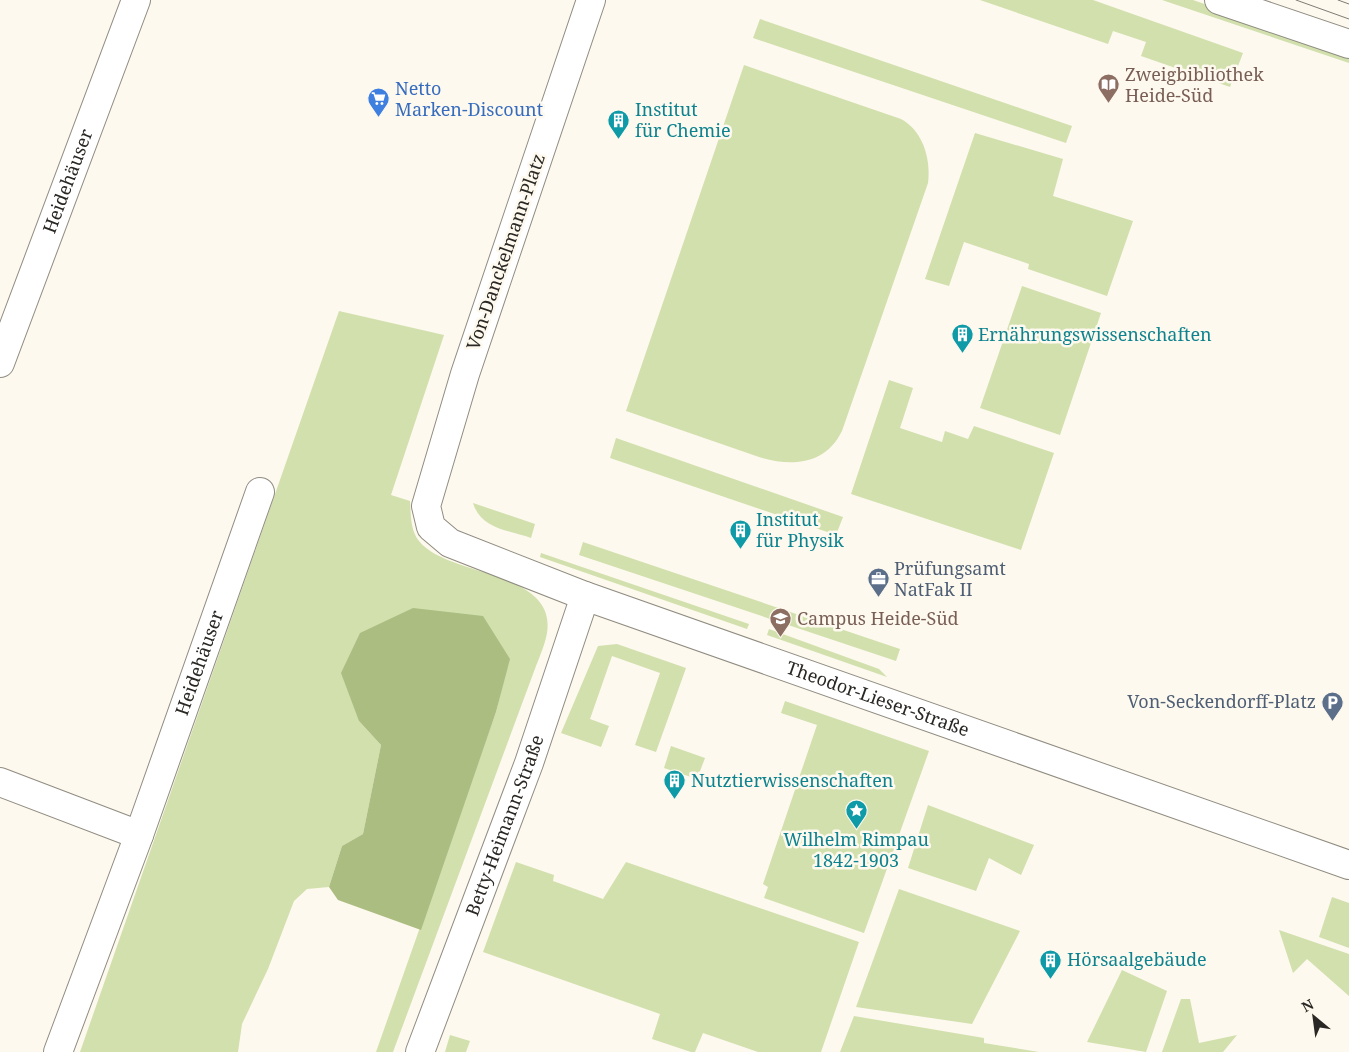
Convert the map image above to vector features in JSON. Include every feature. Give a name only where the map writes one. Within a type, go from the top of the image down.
[{"type":"street","name":"Heidehäuser","points":[[0,363],[136,0]]},
{"type":"street","name":"Von-Danckelmann-Platz","points":[[426,506],[465,374],[590,0]]},
{"type":"street","points":[[1220,0],[1349,44]]},
{"type":"street","name":"Heidehäuser","points":[[58,1052],[139,835],[260,492]]},
{"type":"street","name":"Theodor-Lieser-Straße","points":[[426,506],[431,527],[450,543],[585,596],[1349,865]]},
{"type":"street","name":"Betty-Heimann-Straße","points":[[420,1052],[530,762],[585,596]]},
{"type":"street","points":[[0,782],[139,835]]},
{"type":"green space","points":[[980,0],[1093,0],[1243,53],[1230,87],[1141,56],[1146,42],[1113,31],[1108,44]]},
{"type":"green space","points":[[1162,0],[1193,0],[1349,54],[1349,63]]},
{"type":"green space","points":[[760,19],[1072,126],[1066,143],[753,38]]},
{"type":"green space","points":[[744,65],[901,119],[915,131],[927,155],[928,183],[842,431],[826,451],[806,461],[784,462],[759,457],[626,411]]},
{"type":"green space","points":[[975,133],[1063,159],[1053,196],[1133,221],[1107,296],[1028,269],[1029,264],[964,242],[949,286],[925,279]]},
{"type":"green space","points":[[1022,286],[1101,313],[1060,435],[980,408]]},
{"type":"green space","points":[[339,311],[444,335],[391,495],[410,501],[416,537],[433,553],[452,562],[518,586],[535,597],[546,612],[547,633],[542,650],[393,1052],[376,1052],[496,712],[509,659],[359,721],[381,745],[363,834],[342,846],[329,887],[307,889],[294,901],[268,969],[242,1024],[238,1052],[80,1052]]},
{"type":"green space","points":[[889,380],[913,388],[900,428],[942,442],[945,431],[968,439],[974,426],[1054,453],[1021,550],[851,494]]},
{"type":"green space","points":[[616,438],[843,517],[836,535],[610,458]]},
{"type":"green space","points":[[473,503],[535,524],[531,538],[489,523],[477,512]]},
{"type":"green space","points":[[583,542],[900,649],[896,661],[579,555]]},
{"type":"green space","points":[[541,553],[749,624],[747,629],[540,557]]},
{"type":"green space","points":[[413,608],[483,616],[510,659],[496,712],[421,930],[338,900],[329,887],[342,846],[363,834],[381,745],[359,721],[341,673],[360,633]]},
{"type":"green space","points":[[769,629],[879,669],[887,677],[767,635]]},
{"type":"green space","points":[[617,644],[686,668],[656,752],[635,745],[660,673],[612,656],[590,719],[609,726],[601,747],[561,733],[598,646]]},
{"type":"green space","points":[[785,701],[929,751],[864,933],[764,898],[768,887],[763,884],[817,725],[781,713]]},
{"type":"green space","points":[[671,746],[705,758],[697,779],[664,768]]},
{"type":"green space","points":[[928,805],[1034,845],[1021,875],[989,858],[976,891],[908,868]]},
{"type":"green space","points":[[516,862],[554,875],[553,881],[603,899],[626,862],[859,942],[821,1052],[758,1052],[703,1033],[695,1052],[691,1052],[652,1039],[660,1014],[483,952]]},
{"type":"green space","points":[[899,889],[1020,931],[972,1024],[856,1007]]},
{"type":"green space","points":[[1332,897],[1349,903],[1349,948],[1319,937]]},
{"type":"green space","points":[[1279,930],[1349,954],[1349,996],[1307,959],[1293,973]]},
{"type":"green space","points":[[1122,970],[1167,991],[1146,1052],[1087,1042]]},
{"type":"green space","points":[[1181,999],[1190,999],[1199,1043],[1237,1035],[1223,1052],[1162,1052]]},
{"type":"green space","points":[[854,1016],[984,1038],[984,1043],[1039,1052],[840,1052]]},
{"type":"green space","points":[[450,1035],[470,1041],[466,1052],[445,1052]]},
{"type":"tram line","points":[[1296,0],[1349,19]]},
{"type":"tram line","points":[[1338,0],[1349,4]]},
{"type":"place","name":"Zweigbibliothek Heide-Süd","points":[[1109,104]]},
{"type":"place","name":"Netto Marken-Discount","points":[[379,118]]},
{"type":"place","name":"Institut für Chemie","points":[[619,139]]},
{"type":"place","name":"Ernährungswissenschaften","points":[[962,354]]},
{"type":"place","name":"Institut für Physik","points":[[740,549]]},
{"type":"place","name":"Prüfungsamt NatFak II","points":[[878,598]]},
{"type":"place","name":"Campus Heide-Süd","points":[[781,638]]},
{"type":"place","name":"Von-Seckendorff-Platz","points":[[1332,721]]},
{"type":"place","name":"Nutztierwissenschaften","points":[[675,800]]},
{"type":"place","name":"Wilhelm Rimpau 1842-1903","points":[[856,829]]},
{"type":"place","name":"Hörsaalgebäude","points":[[1051,979]]}]
